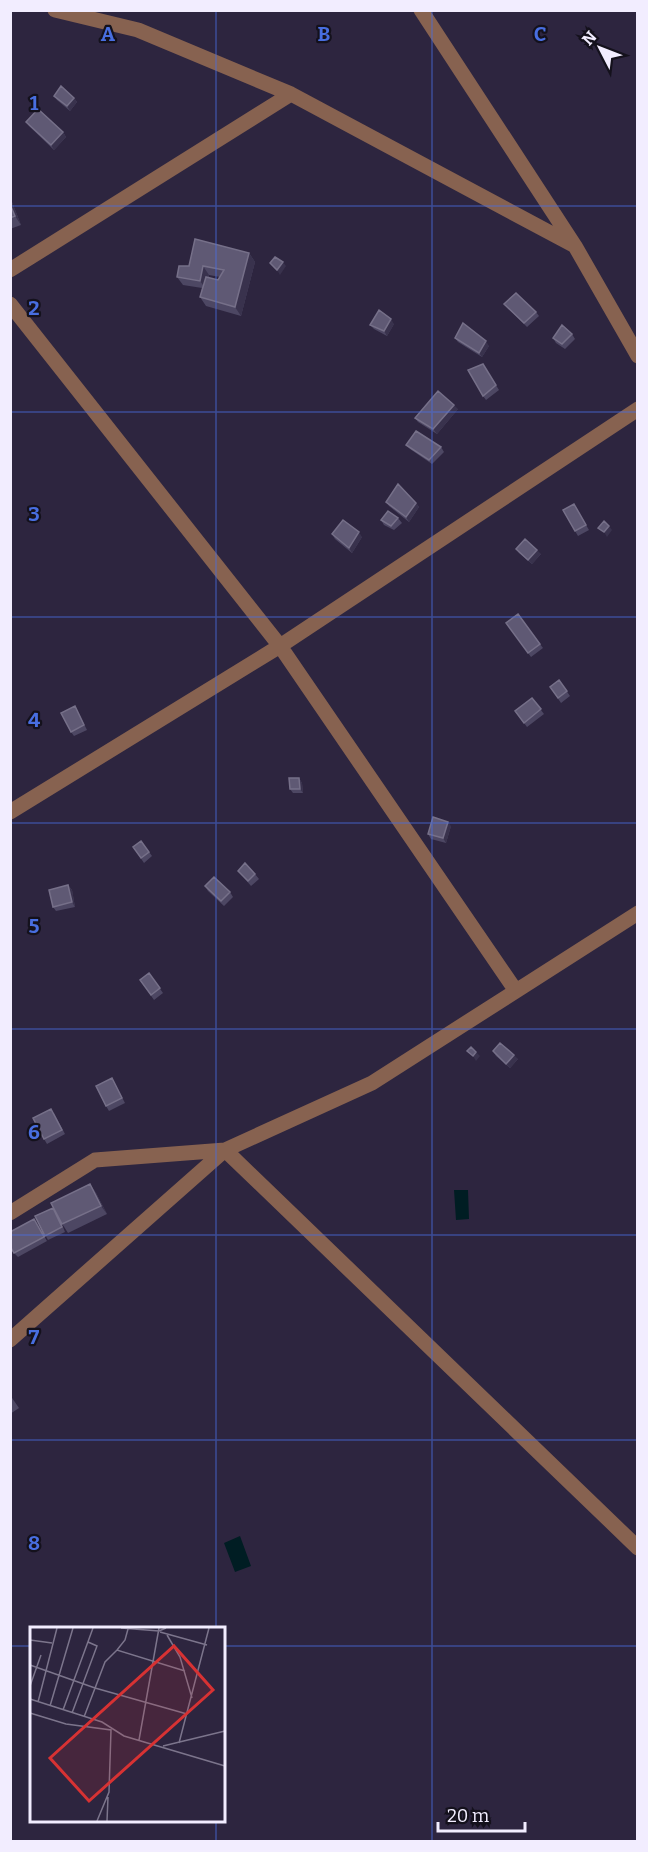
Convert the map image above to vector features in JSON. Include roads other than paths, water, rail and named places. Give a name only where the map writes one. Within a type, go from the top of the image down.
[{"type":"street","points":[[55,10],[138,30],[291,94],[575,246]]},
{"type":"street","points":[[421,10],[575,246],[638,357]]},
{"type":"street","points":[[10,270],[291,94]]},
{"type":"street","points":[[10,304],[280,646],[516,991]]},
{"type":"street","points":[[10,812],[280,646],[638,409]]},
{"type":"street","points":[[10,1340],[225,1150],[372,1083],[638,913]]},
{"type":"street","points":[[10,1213],[94,1160],[225,1150],[638,1548]]}]
